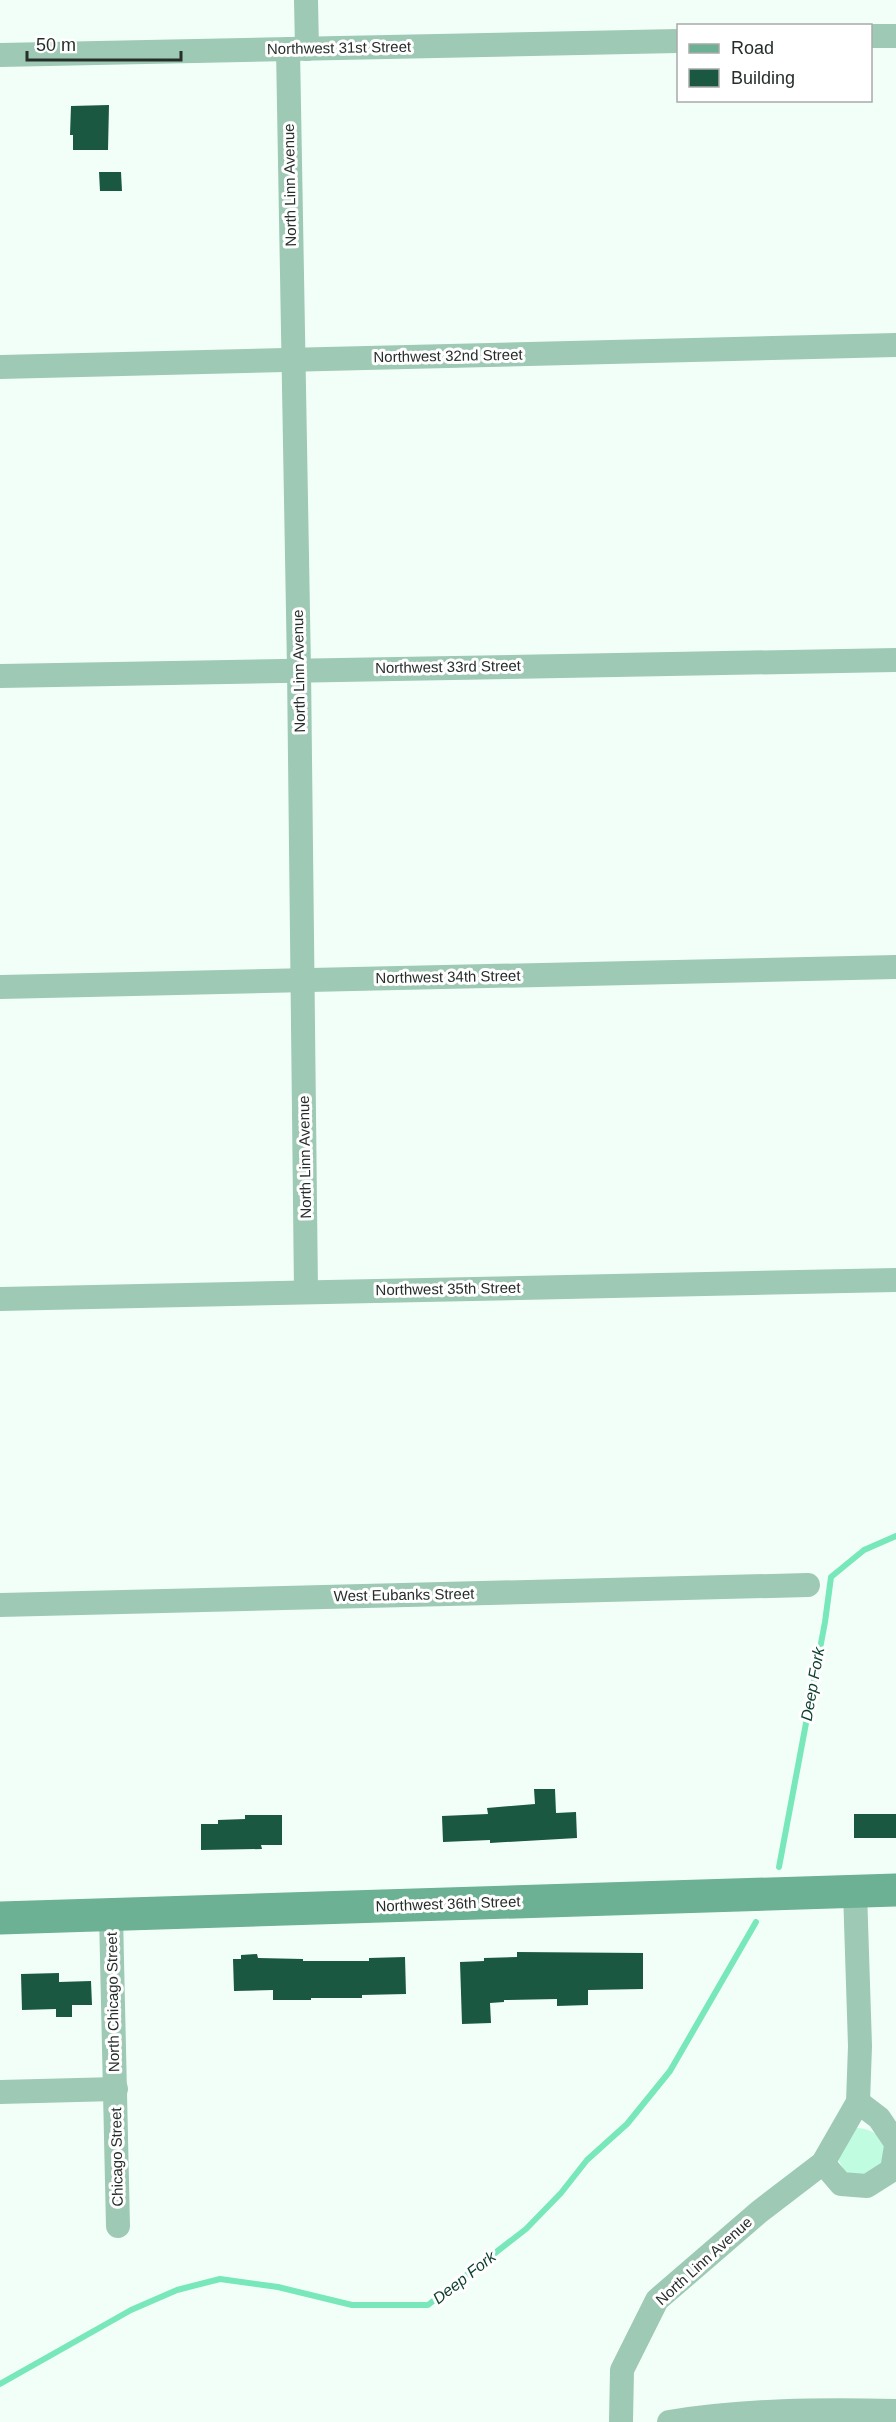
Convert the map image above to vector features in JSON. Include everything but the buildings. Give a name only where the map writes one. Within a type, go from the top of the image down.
[{"type":"street","name":"North Linn Avenue","points":[[306,0],[298,49],[294,360],[306,1292]]},
{"type":"street","points":[[872,36],[896,36]]},
{"type":"street","name":"Northwest 31st Street","points":[[0,56],[677,40]]},
{"type":"street","name":"Northwest 32nd Street","points":[[0,367],[896,345]]},
{"type":"street","name":"Northwest 33rd Street","points":[[0,676],[896,660]]},
{"type":"street","name":"Northwest 34th Street","points":[[0,987],[896,967]]},
{"type":"street","name":"Northwest 35th Street","points":[[0,1299],[896,1281]]},
{"type":"street","name":"West Eubanks Street","points":[[0,1605],[808,1585]]},
{"type":"street","name":"Northwest 36th Street","points":[[0,1918],[896,1890]]},
{"type":"street","name":"North Linn Avenue","points":[[621,2422],[622,2370],[657,2300],[759,2212],[823,2163],[858,2102],[860,2046],[855,1891]]},
{"type":"street","name":"North Chicago Street","points":[[111,1915],[116,2089]]},
{"type":"street","points":[[0,2092],[116,2089]]},
{"type":"street","name":"Chicago Street","points":[[116,2089],[118,2226]]},
{"type":"street","points":[[823,2163],[841,2184],[867,2186],[892,2170],[896,2145],[879,2118],[858,2102]]},
{"type":"street","points":[[669,2422],[707,2416],[827,2409],[896,2411]]},
{"type":"green space","points":[[854,2128],[862,2128],[874,2133],[879,2137],[884,2148],[885,2162],[864,2178],[846,2173],[837,2158]]},
{"type":"waterway","name":"Deep Fork","points":[[779,1867],[825,1622],[831,1577],[864,1550],[896,1536]]},
{"type":"waterway","name":"Deep Fork","points":[[0,2384],[131,2310],[177,2290],[220,2279],[278,2287],[352,2305],[428,2305],[526,2229],[561,2193],[587,2160],[627,2124],[670,2071],[756,1922]]}]
